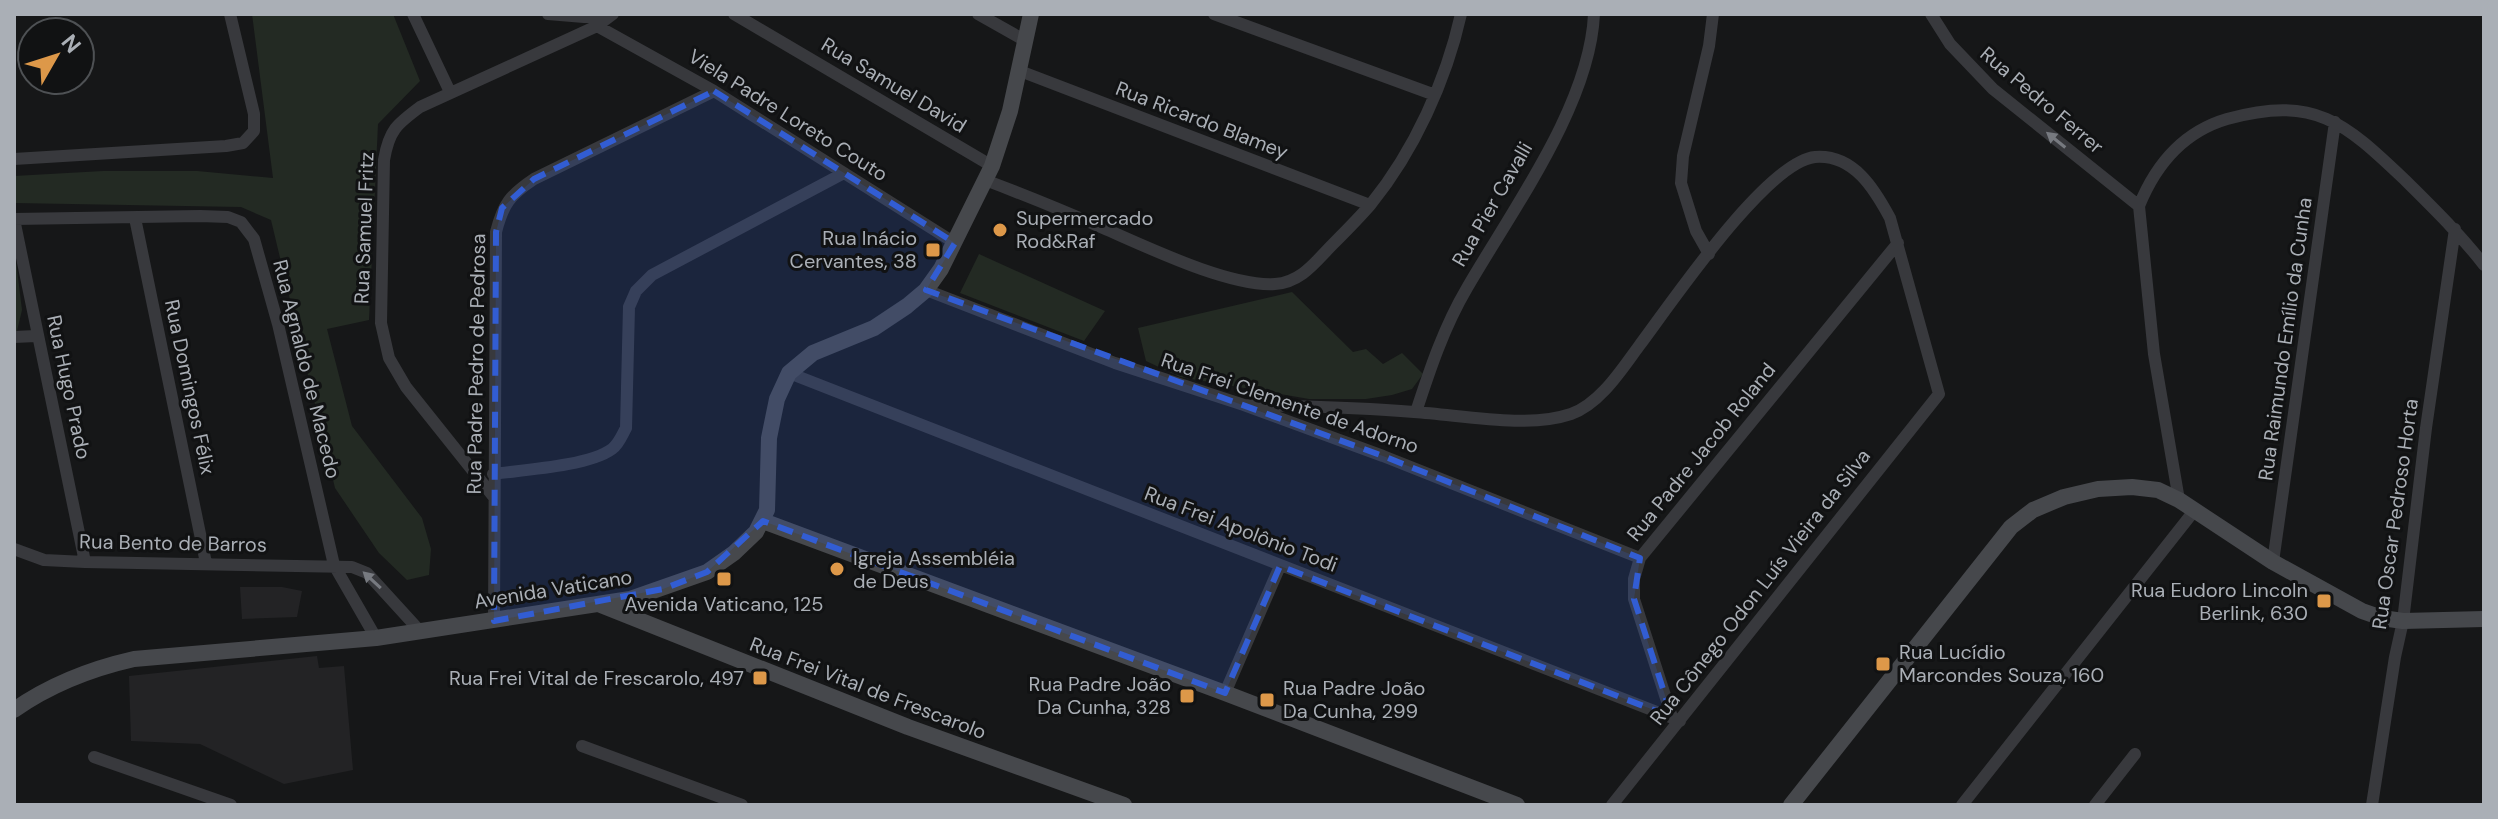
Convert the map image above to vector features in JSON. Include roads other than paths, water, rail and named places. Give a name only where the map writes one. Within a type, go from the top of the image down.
[{"type":"street","points":[[14,159],[243,143],[254,131],[254,114],[230,14]]},
{"type":"street","points":[[413,14],[450,92]]},
{"type":"street","points":[[548,14],[584,17],[606,14]]},
{"type":"street","name":"Rua Samuel Fritz","points":[[493,496],[406,387],[389,358],[381,323],[384,160],[388,138],[399,123],[420,107],[597,26],[613,14]]},
{"type":"street","name":"Rua Samuel David","points":[[734,14],[989,173],[1040,200],[1181,261],[1237,278],[1272,284],[1291,282],[1304,273],[1370,205],[1409,145],[1435,95],[1461,14]]},
{"type":"street","points":[[978,14],[1026,41]]},
{"type":"street","points":[[1031,14],[1010,111],[989,173],[955,243],[926,290],[874,328],[813,353],[789,373],[777,399],[769,438],[767,510],[763,521],[1517,805]]},
{"type":"street","points":[[1214,14],[1435,95]]},
{"type":"street","name":"Rua Pier Cavalli","points":[[1416,412],[1433,359],[1450,320],[1510,217],[1572,99],[1585,63],[1594,14]]},
{"type":"street","points":[[1709,254],[1691,219],[1681,183],[1683,156],[1709,46],[1713,14]]},
{"type":"street","name":"Rua Pedro Ferrer","points":[[1931,14],[1950,44],[1981,78],[2139,206]]},
{"type":"street","name":"Viela Padre Loreto Couto","points":[[597,26],[714,91],[955,243]]},
{"type":"street","name":"Rua Ricardo Blamey","points":[[1020,71],[1370,205]]},
{"type":"street","name":"Rua Padre Pedro de Pedrosa","points":[[494,621],[496,232],[502,208],[517,190],[534,179],[714,91]]},
{"type":"street","points":[[2179,500],[2154,354],[2139,206],[2162,161],[2178,145],[2210,124],[2259,111],[2286,109],[2315,114],[2360,138],[2455,229],[2484,265]]},
{"type":"street","name":"Rua Raimundo Emílio da Cunha","points":[[2273,562],[2335,122]]},
{"type":"street","points":[[1244,405],[1332,406],[1503,419],[1550,419],[1574,413],[1592,402],[1621,370],[1709,254],[1766,187],[1793,166],[1815,157],[1842,162],[1860,173],[1877,192],[1898,243]]},
{"type":"street","points":[[493,474],[586,459],[611,450],[626,428],[629,307],[636,291],[652,275],[844,173]]},
{"type":"street","name":"Rua Agnaldo de Macedo","points":[[14,219],[228,217],[241,222],[254,239],[275,311],[334,565]]},
{"type":"street","name":"Rua Domingos Félix","points":[[135,218],[206,563]]},
{"type":"street","name":"Rua Hugo Prado","points":[[14,219],[85,562]]},
{"type":"street","name":"Rua Oscar Pedroso Horta","points":[[2372,805],[2403,621],[2426,428],[2455,229]]},
{"type":"street","name":"Rua Cônego Odon Luís Vieira da Silva","points":[[1612,805],[1676,719],[1939,394],[1898,243]]},
{"type":"street","name":"Rua Padre Jacob Roland","points":[[1676,719],[1634,599],[1634,579],[1640,558],[1898,243]]},
{"type":"street","name":"Rua Frei Clemente de Adorno","points":[[926,290],[1115,363],[1244,405],[1383,456],[1640,558]]},
{"type":"street","points":[[14,337],[36,336]]},
{"type":"street","name":"Rua Frei Apolônio Todi","points":[[789,373],[1676,719]]},
{"type":"street","points":[[1791,805],[2011,527],[2033,510],[2064,497],[2110,488],[2158,490],[2179,500],[2273,562],[2362,611],[2403,621],[2484,619]]},
{"type":"street","points":[[1962,805],[2194,511]]},
{"type":"street","name":"Avenida Vaticano","points":[[14,710],[56,685],[134,659],[376,638],[630,599],[707,572],[734,553],[763,521]]},
{"type":"street","name":"Rua Bento de Barros","points":[[14,549],[44,560],[352,567],[367,573],[419,630]]},
{"type":"street","points":[[334,565],[376,638]]},
{"type":"street","points":[[1225,693],[1280,566]]},
{"type":"street","name":"Rua Frei Vital de Frescarolo","points":[[600,604],[908,727],[1124,805]]},
{"type":"street","points":[[582,746],[742,805]]},
{"type":"street","points":[[2095,805],[2135,754]]},
{"type":"street","points":[[94,757],[231,805]]},
{"type":"place","name":"Supermercado Rod&Raf","points":[[1000,230]]},
{"type":"place","name":"Rua Inácio Cervantes, 38","points":[[933,250]]},
{"type":"place","name":"Igreja Assembléia de Deus","points":[[837,569]]},
{"type":"place","name":"Avenida Vaticano, 125","points":[[724,579]]},
{"type":"place","name":"Rua Eudoro Lincoln Berlink, 630","points":[[2324,601]]},
{"type":"place","name":"Rua Lucídio Marcondes Souza, 160","points":[[1883,664]]},
{"type":"place","name":"Rua Frei Vital de Frescarolo, 497","points":[[760,678]]},
{"type":"place","name":"Rua Padre João Da Cunha, 328","points":[[1187,696]]},
{"type":"place","name":"Rua Padre João Da Cunha, 299","points":[[1267,700]]}]
